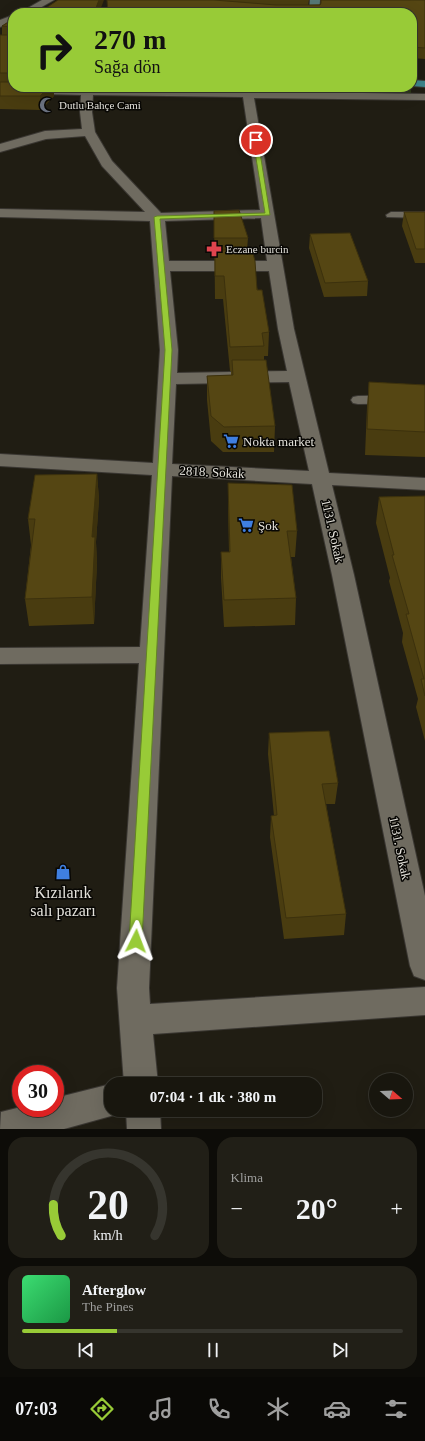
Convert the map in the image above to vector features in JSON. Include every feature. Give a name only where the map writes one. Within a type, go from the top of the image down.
[{"type":"street","points":[[34,8],[49,0]]},
{"type":"street","points":[[140,1077],[133,988],[169,350],[157,217],[107,163],[89,132],[86,112],[87,92],[422,97],[425,110]]},
{"type":"street","name":"1131. Sokak","points":[[248,95],[286,328],[343,575],[425,966]]},
{"type":"street","points":[[0,148],[45,135],[89,132]]},
{"type":"street","points":[[0,213],[157,217],[268,214]]},
{"type":"street","points":[[161,266],[276,266]]},
{"type":"street","points":[[167,379],[297,376]]},
{"type":"street","name":"2818. Sokak","points":[[0,460],[425,484]]},
{"type":"street","points":[[0,656],[152,655]]},
{"type":"street","points":[[136,1020],[425,1001]]},
{"type":"street","points":[[1,1129],[104,1102]]},
{"type":"street","points":[[143,1117],[144,1129]]},
{"type":"lane","points":[[391,215],[425,215]]},
{"type":"lane","points":[[358,400],[425,399]]},
{"type":"green space","points":[[317,92],[411,92],[411,94]]},
{"type":"building","points":[[58,0],[99,0],[96,8],[46,8]]},
{"type":"building","points":[[107,0],[214,0],[276,5],[320,5],[321,0],[425,0],[425,48],[417,47],[417,8],[108,8]]},
{"type":"building","points":[[8,22],[8,27],[2,26]]},
{"type":"building","points":[[0,35],[8,35],[8,73],[0,73]]},
{"type":"building","points":[[0,82],[8,82],[8,92],[44,92],[40,96],[0,96]]},
{"type":"building","points":[[239,210],[248,238],[214,238],[214,211]]},
{"type":"building","points":[[404,212],[425,212],[425,249],[416,249]]},
{"type":"building","points":[[350,233],[368,281],[325,283],[310,234]]},
{"type":"building","points":[[215,250],[252,250],[255,261],[257,290],[262,290],[269,332],[262,333],[264,346],[230,347],[224,276],[215,276]]},
{"type":"building","points":[[232,360],[266,360],[275,426],[224,427],[211,416],[207,376],[233,375]]},
{"type":"building","points":[[369,382],[425,385],[425,432],[367,429]]},
{"type":"building","points":[[97,474],[92,537],[95,537],[92,597],[25,599],[35,519],[28,519],[35,475]]},
{"type":"building","points":[[228,483],[292,485],[297,531],[287,531],[296,598],[224,600],[221,552],[230,552]]},
{"type":"building","points":[[425,496],[425,696],[421,679],[424,679],[406,614],[409,614],[392,555],[394,555],[379,497]]},
{"type":"building","points":[[329,731],[338,783],[322,784],[346,914],[286,918],[271,816],[277,815],[269,733]]},
{"type":"place","name":"Dutlu Bahçe Cami","points":[[47,105]]},
{"type":"place","name":"Eczane burcin","points":[[214,249]]},
{"type":"place","name":"Nokta market","points":[[231,441]]},
{"type":"place","name":"Şok","points":[[246,525]]},
{"type":"place","name":"Kızılarık salı pazarı","points":[[63,872]]},
{"type":"route","points":[[136,941],[169,350],[157,217],[268,214],[256,140]]}]
